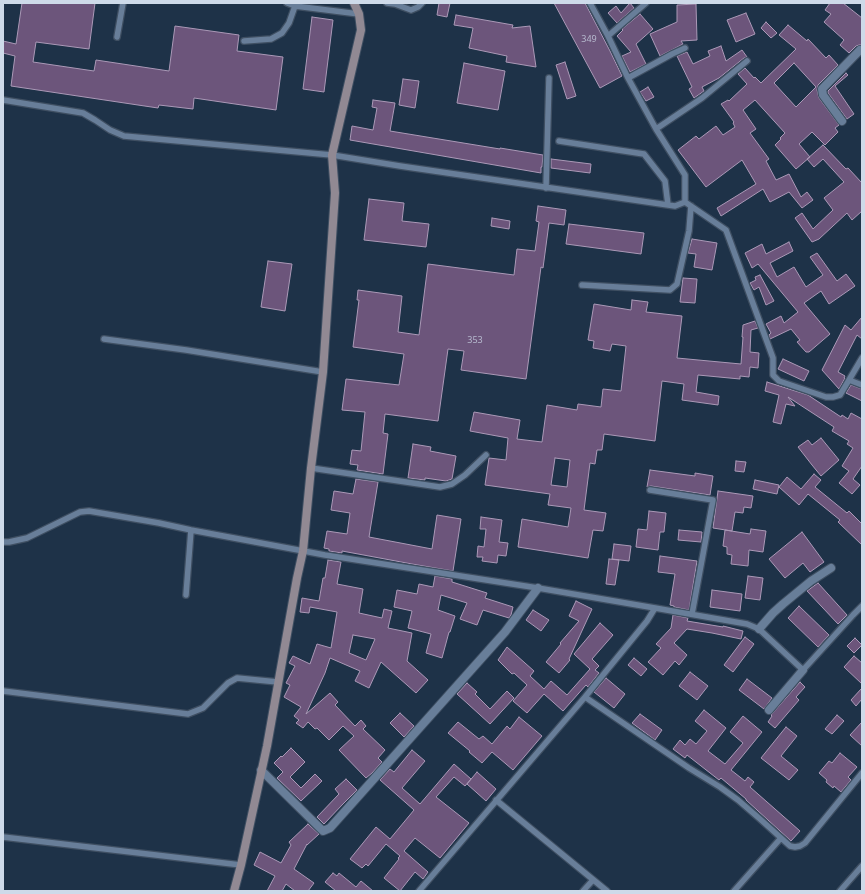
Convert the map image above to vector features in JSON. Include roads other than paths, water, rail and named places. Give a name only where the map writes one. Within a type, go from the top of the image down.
[{"type":"street","points":[[234,891],[267,746],[303,551],[311,468],[324,372],[335,193],[332,155],[361,30],[354,3]]},
{"type":"street","points":[[842,122],[823,94],[822,89],[861,50]]},
{"type":"street","points":[[759,629],[773,613],[811,581],[831,568]]},
{"type":"street","points":[[261,770],[323,831],[330,828],[505,632],[538,588]]},
{"type":"street","points":[[769,710],[803,670]]},
{"type":"lane","points":[[117,37],[123,3]]},
{"type":"lane","points":[[287,3],[295,6],[358,14]]},
{"type":"lane","points":[[387,3],[395,4],[411,10],[418,7],[422,3]]},
{"type":"lane","points":[[590,3],[656,129],[685,175],[685,202]]},
{"type":"lane","points":[[608,36],[646,3]]},
{"type":"lane","points":[[244,41],[271,40],[282,33],[289,22],[295,6]]},
{"type":"lane","points":[[628,78],[685,48]]},
{"type":"lane","points":[[656,129],[702,98],[747,61]]},
{"type":"lane","points":[[546,188],[548,78]]},
{"type":"lane","points":[[3,100],[83,113],[110,130],[124,136],[332,155],[675,206],[685,202]]},
{"type":"lane","points":[[559,141],[644,154],[665,181],[668,205]]},
{"type":"lane","points":[[685,202],[726,230],[773,358],[773,375],[779,381],[826,397],[833,397],[840,395],[862,358]]},
{"type":"lane","points":[[582,285],[670,290],[677,284],[689,231],[691,206]]},
{"type":"lane","points":[[104,339],[186,350],[324,372]]},
{"type":"lane","points":[[849,380],[862,384]]},
{"type":"lane","points":[[311,468],[440,487],[452,484],[465,475],[486,455]]},
{"type":"lane","points":[[650,490],[713,500],[692,614]]},
{"type":"lane","points":[[3,542],[27,538],[80,512],[89,511],[303,551],[538,588],[748,624],[759,629],[803,670],[862,606]]},
{"type":"lane","points":[[186,595],[191,530]]},
{"type":"lane","points":[[419,891],[585,697],[647,621],[655,608]]},
{"type":"lane","points":[[3,691],[188,714],[203,708],[228,683],[237,678],[278,682]]},
{"type":"lane","points":[[585,697],[689,768],[720,787],[749,809],[790,846],[795,847],[805,843],[862,773]]},
{"type":"lane","points":[[496,800],[606,891]]},
{"type":"lane","points":[[3,837],[241,865]]},
{"type":"lane","points":[[734,891],[781,838]]},
{"type":"lane","points":[[840,891],[862,866]]},
{"type":"lane","points":[[583,891],[593,880]]}]
